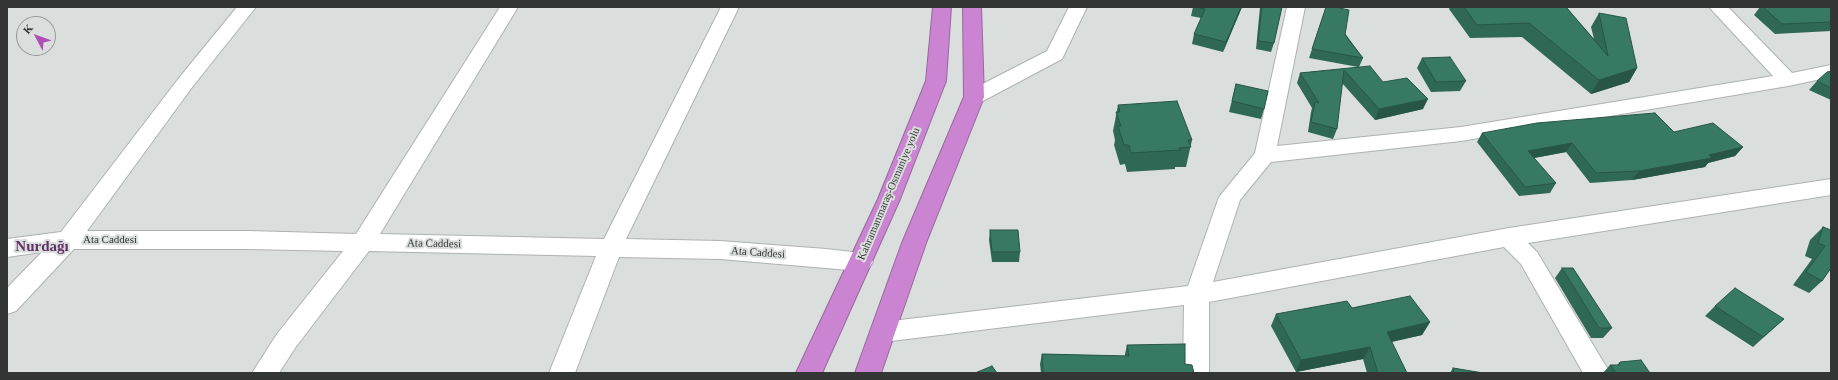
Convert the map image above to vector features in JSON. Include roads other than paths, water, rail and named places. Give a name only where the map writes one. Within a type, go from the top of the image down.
[{"type":"highway","name":"Kahramanmaraş-Osmaniye yolu","points":[[809,373],[889,199],[936,81],[942,7]]},
{"type":"highway","points":[[868,373],[914,243],[974,96],[972,7]]},
{"type":"street","points":[[7,304],[68,240],[186,82],[246,7]]},
{"type":"street","points":[[265,373],[286,341],[363,242],[509,7]]},
{"type":"street","points":[[562,373],[611,247],[730,7]]},
{"type":"street","points":[[974,96],[1055,55],[1078,7]]},
{"type":"street","points":[[1196,373],[1195,349],[1197,294],[1230,197],[1265,155],[1296,7]]},
{"type":"street","points":[[1718,7],[1788,80]]},
{"type":"street","points":[[1265,155],[1461,134],[1788,80],[1831,70]]},
{"type":"street","points":[[883,332],[1235,289],[1509,237],[1831,187]]},
{"type":"street","points":[[7,233],[68,240]]},
{"type":"street","points":[[1509,237],[1529,258],[1597,373]]},
{"type":"street","name":"Ata Caddesi","points":[[7,248],[68,240],[249,240],[720,250],[860,262]]},
{"type":"district","name":"Nurdağı","points":[[42,247]]}]
